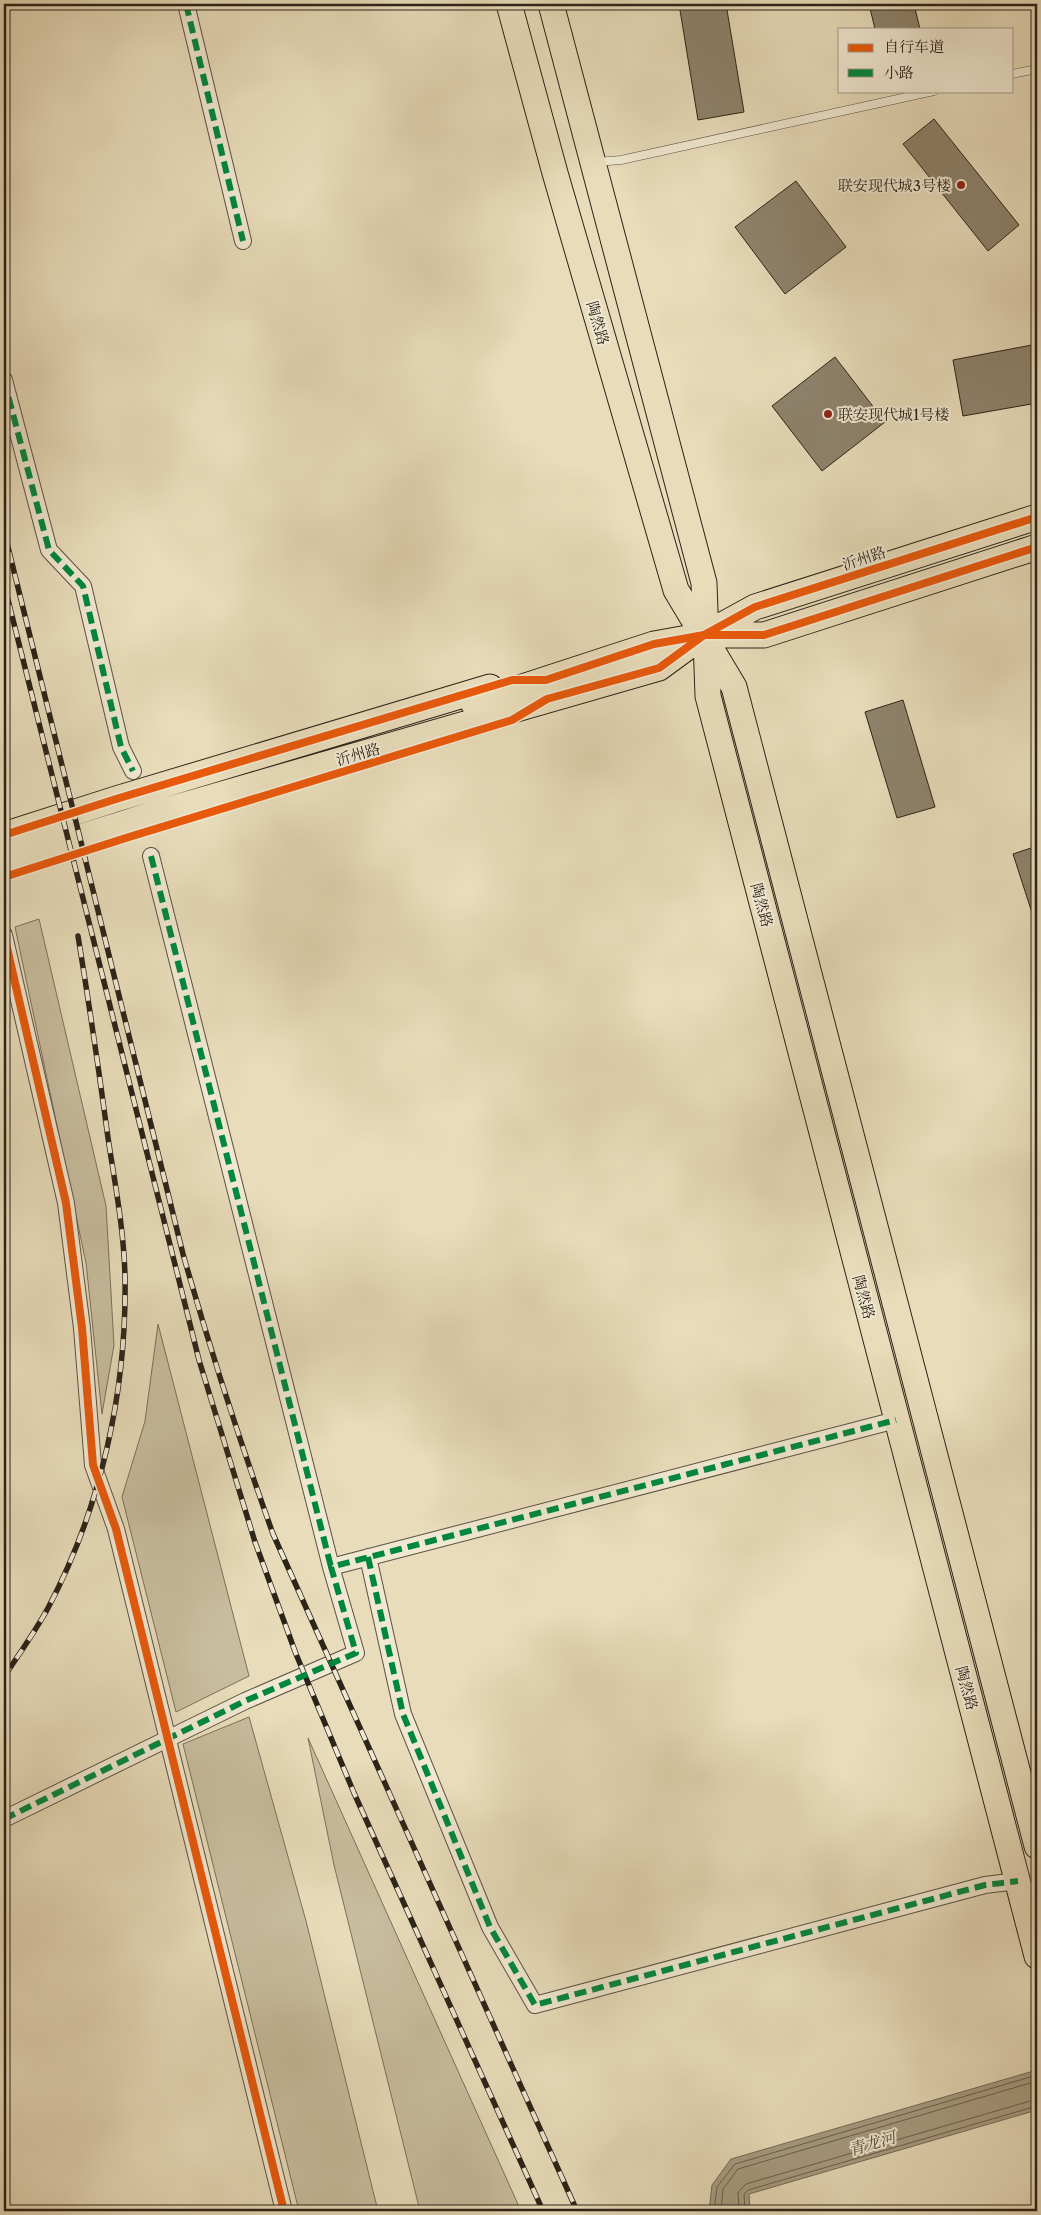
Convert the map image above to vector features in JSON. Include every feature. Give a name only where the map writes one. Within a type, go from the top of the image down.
[{"type":"main road","name":"陶然路","points":[[509,4],[555,173],[676,590],[734,687],[1037,1846]]},
{"type":"main road","name":"陶然路","points":[[551,4],[704,583],[704,635],[708,696],[1037,1956]]},
{"type":"main road","name":"沂州路","points":[[704,635],[755,606],[1037,517]]},
{"type":"main road","name":"沂州路","points":[[4,861],[547,690],[654,644],[704,635],[764,635],[1037,548]]},
{"type":"main road","points":[[4,835],[125,796],[512,680],[547,690]]},
{"type":"main road","name":"沂州路","points":[[4,847],[547,690]]},
{"type":"main road","points":[[4,877],[512,720],[547,690]]},
{"type":"main road","points":[[860,1282],[899,1380],[908,1354]]},
{"type":"main road","points":[[912,1480],[922,1454],[954,1530]]},
{"type":"street","points":[[186,4],[243,241]]},
{"type":"street","points":[[4,380],[49,550],[83,586],[122,746],[133,771]]},
{"type":"street","points":[[4,1819],[245,1702],[356,1653],[331,1567],[151,856]]},
{"type":"street","points":[[4,935],[66,1203],[82,1328],[94,1465],[116,1529],[284,2211]]},
{"type":"street","points":[[331,1567],[896,1420]]},
{"type":"street","points":[[368,1557],[403,1714],[490,1927],[535,2005],[985,1885],[1018,1880]]},
{"type":"lane","points":[[1014,74],[1037,69]]},
{"type":"lane","points":[[593,162],[621,160],[929,92]]},
{"type":"shaded area","points":[[39,919],[106,1206],[114,1345],[102,1414],[86,1263],[15,927]]},
{"type":"shaded area","points":[[158,1324],[249,1676],[176,1712],[122,1497],[145,1421]]},
{"type":"shaded area","points":[[249,1717],[306,1921],[378,2211],[299,2211],[183,1744]]},
{"type":"shaded area","points":[[308,1738],[521,2211],[420,2211],[334,1865]]},
{"type":"water","name":"青龙河","points":[[1037,2070],[1037,2110],[749,2194],[750,2211],[709,2211],[712,2185],[731,2159]]},
{"type":"building","points":[[679,4],[726,4],[744,112],[698,120]]},
{"type":"building","points":[[869,4],[914,4],[920,28],[875,28]]},
{"type":"building","name":"联安现代城3号楼","points":[[934,119],[1019,225],[988,251],[903,144]]},
{"type":"building","points":[[796,181],[846,247],[785,294],[735,227]]},
{"type":"building","points":[[1037,344],[1037,403],[963,416],[953,360]]},
{"type":"building","name":"联安现代城1号楼","points":[[835,357],[885,422],[822,471],[772,406]]},
{"type":"building","points":[[903,700],[935,807],[897,818],[865,712]]},
{"type":"building","points":[[1037,846],[1037,918],[1034,919],[1013,854]]},
{"type":"railway","points":[[4,531],[183,1254],[249,1465],[273,1534],[577,2211]]},
{"type":"railway","points":[[4,584],[199,1360],[255,1542],[296,1654],[354,1793],[543,2211]]},
{"type":"railway","points":[[4,1677],[48,1608],[67,1570],[83,1530],[107,1447],[121,1362],[125,1277],[123,1242],[78,936]]},
{"type":"marked path","points":[[186,4],[243,241]]},
{"type":"marked path","points":[[4,380],[49,550],[83,586],[121,747],[133,771]]},
{"type":"marked path","points":[[151,856],[331,1567]]},
{"type":"marked path","points":[[4,1819],[245,1701],[356,1653],[331,1567],[896,1420]]},
{"type":"marked path","points":[[368,1557],[403,1714],[490,1927],[535,2005],[985,1885],[1018,1881]]},
{"type":"cycle path","points":[[4,877],[512,720],[547,699],[659,668],[704,635],[755,607],[1037,517]]},
{"type":"cycle path","points":[[4,835],[116,799],[512,680],[546,680],[654,644],[704,635],[764,635],[1037,547]]},
{"type":"cycle path","points":[[4,935],[66,1203],[82,1328],[93,1465],[116,1529],[284,2211]]},
{"type":"place","name":"联安现代城3号楼","points":[[961,185]]},
{"type":"place","name":"联安现代城1号楼","points":[[828,414]]}]
